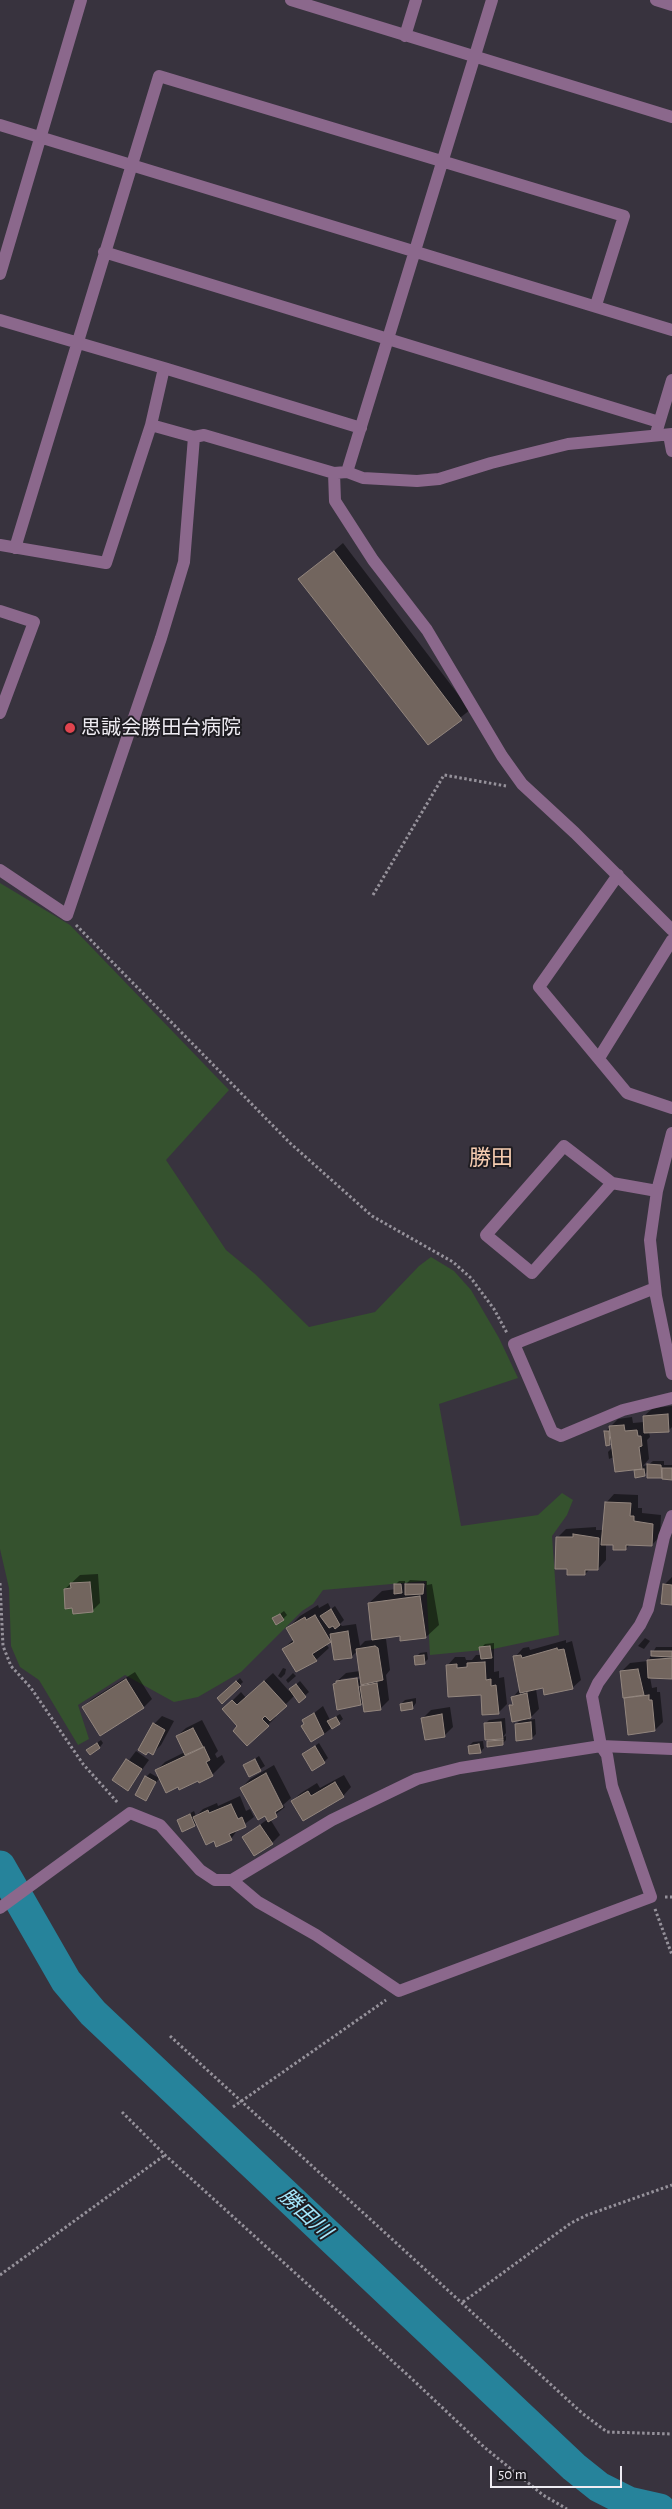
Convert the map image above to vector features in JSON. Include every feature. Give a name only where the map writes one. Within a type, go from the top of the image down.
[{"type":"street","points":[[0,274],[81,0]]},
{"type":"street","points":[[291,0],[307,2],[405,36],[672,117]]},
{"type":"street","points":[[405,36],[416,0]]},
{"type":"street","points":[[492,0],[441,160],[362,428],[341,472],[335,501],[373,560],[427,630],[502,756],[529,791],[618,875],[672,930]]},
{"type":"street","points":[[656,0],[672,5]]},
{"type":"street","points":[[15,548],[130,165],[159,76],[624,216],[596,305]]},
{"type":"street","points":[[0,125],[596,305],[672,330]]},
{"type":"street","points":[[104,252],[387,340],[664,432]]},
{"type":"street","points":[[0,320],[362,428]]},
{"type":"street","points":[[0,545],[106,563],[152,424],[164,368]]},
{"type":"street","points":[[672,380],[664,432],[672,451]]},
{"type":"street","points":[[152,424],[194,437],[204,435],[363,478],[417,481],[439,479],[491,462],[568,444],[664,432]]},
{"type":"street","points":[[0,870],[67,916],[161,638],[184,562],[194,437]]},
{"type":"street","points":[[0,611],[34,622],[0,713]]},
{"type":"street","points":[[618,875],[539,987],[627,1093],[672,1108]]},
{"type":"street","points":[[598,1058],[672,940]]},
{"type":"street","points":[[672,1133],[657,1191],[650,1240],[655,1288],[672,1374]]},
{"type":"street","points":[[612,1183],[532,1273],[486,1235],[564,1146],[612,1183],[657,1191]]},
{"type":"street","points":[[655,1288],[514,1344],[552,1432],[561,1436],[623,1410],[672,1398]]},
{"type":"street","points":[[232,1880],[258,1902],[316,1934],[399,1991],[651,1898],[612,1786],[607,1755],[601,1746],[592,1696],[598,1683],[640,1626],[648,1609],[664,1537],[672,1516]]},
{"type":"street","points":[[0,1908],[130,1813],[160,1825],[200,1870],[215,1880],[232,1880],[332,1820],[375,1797],[416,1779],[460,1768],[601,1746],[672,1749]]},
{"type":"path","points":[[373,895],[444,775],[529,791]]},
{"type":"path","points":[[67,916],[290,1143],[372,1216],[453,1262],[471,1278],[494,1309],[514,1344]]},
{"type":"path","points":[[0,1583],[3,1646],[11,1666],[31,1688],[83,1764],[108,1794],[130,1813]]},
{"type":"path","points":[[651,1898],[672,1955]]},
{"type":"path","points":[[233,2106],[399,1991]]},
{"type":"path","points":[[170,2036],[463,2302],[582,2413],[607,2432],[672,2434]]},
{"type":"path","points":[[122,2112],[165,2155],[412,2378],[484,2447],[543,2495],[567,2509]]},
{"type":"path","points":[[0,2275],[165,2155]]},
{"type":"path","points":[[463,2302],[571,2223],[587,2215],[672,2185]]},
{"type":"green space","points":[[0,883],[70,925],[229,1090],[166,1160],[226,1250],[255,1274],[309,1327],[375,1312],[419,1266],[431,1257],[454,1271],[471,1290],[499,1338],[518,1378],[439,1404],[461,1526],[538,1515],[562,1493],[573,1500],[567,1515],[552,1536],[559,1635],[493,1649],[430,1655],[426,1581],[323,1590],[313,1604],[302,1611],[241,1672],[198,1697],[174,1702],[125,1675],[78,1705],[89,1739],[78,1745],[39,1680],[20,1667],[11,1646],[9,1588],[0,1549]]},
{"type":"building","points":[[334,551],[462,720],[428,745],[298,579]]},
{"type":"building","points":[[668,1414],[669,1432],[644,1433],[643,1416]]},
{"type":"building","points":[[624,1425],[625,1431],[637,1430],[638,1436],[641,1436],[642,1446],[639,1447],[642,1469],[615,1472],[609,1426]]},
{"type":"building","points":[[604,1431],[609,1431],[610,1445],[606,1446]]},
{"type":"building","points":[[647,1464],[661,1465],[662,1478],[647,1478]]},
{"type":"building","points":[[662,1468],[672,1468],[672,1480],[662,1479]]},
{"type":"building","points":[[644,1469],[645,1476],[635,1478],[634,1470]]},
{"type":"building","points":[[605,1502],[631,1503],[630,1516],[634,1516],[634,1521],[653,1524],[652,1546],[626,1545],[626,1550],[613,1550],[613,1545],[601,1545]]},
{"type":"building","points":[[573,1534],[599,1538],[598,1570],[585,1570],[585,1575],[567,1575],[567,1569],[555,1569],[556,1537],[573,1537]]},
{"type":"building","points":[[90,1582],[93,1612],[73,1614],[72,1608],[65,1609],[64,1589],[71,1588],[70,1583]]},
{"type":"building","points":[[394,1584],[401,1584],[402,1593],[394,1594]]},
{"type":"building","points":[[405,1584],[424,1584],[423,1594],[405,1595]]},
{"type":"building","points":[[663,1584],[672,1585],[672,1605],[661,1604]]},
{"type":"building","points":[[420,1596],[426,1638],[400,1641],[400,1636],[372,1640],[368,1603]]},
{"type":"building","points":[[331,1609],[340,1625],[335,1629],[333,1626],[329,1628],[320,1616]]},
{"type":"building","points":[[280,1614],[284,1620],[276,1625],[272,1618]]},
{"type":"building","points":[[315,1615],[331,1642],[312,1654],[317,1661],[296,1672],[282,1649],[294,1642],[286,1628],[305,1617],[306,1620]]},
{"type":"building","points":[[348,1631],[352,1658],[334,1660],[330,1634]]},
{"type":"building","points":[[375,1646],[378,1648],[383,1680],[361,1685],[356,1649]]},
{"type":"building","points":[[490,1646],[492,1658],[481,1659],[479,1647]]},
{"type":"building","points":[[557,1648],[558,1650],[564,1649],[573,1689],[544,1695],[543,1688],[520,1693],[513,1656],[521,1655],[522,1658]]},
{"type":"building","points":[[651,1651],[672,1651],[672,1657],[651,1656]]},
{"type":"building","points":[[424,1655],[425,1664],[415,1665],[414,1656]]},
{"type":"building","points":[[672,1658],[672,1679],[648,1678],[647,1660]]},
{"type":"building","points":[[485,1662],[486,1680],[491,1679],[491,1686],[496,1685],[499,1714],[482,1715],[481,1695],[448,1697],[446,1665],[457,1664],[457,1668],[467,1667],[467,1663]]},
{"type":"building","points":[[638,1669],[644,1695],[623,1698],[620,1671]]},
{"type":"building","points":[[357,1678],[361,1705],[337,1710],[333,1684],[336,1681]]},
{"type":"building","points":[[126,1679],[144,1708],[100,1736],[82,1707]]},
{"type":"building","points":[[236,1681],[241,1686],[222,1704],[217,1698]]},
{"type":"building","points":[[264,1681],[287,1706],[270,1721],[265,1716],[262,1719],[269,1726],[247,1746],[233,1731],[237,1726],[222,1709],[232,1700],[237,1705]]},
{"type":"building","points":[[377,1683],[381,1710],[364,1712],[360,1686]]},
{"type":"building","points":[[296,1684],[306,1697],[299,1703],[289,1689]]},
{"type":"building","points":[[527,1693],[531,1718],[512,1722],[509,1705],[513,1705],[511,1697]]},
{"type":"building","points":[[649,1695],[649,1700],[652,1700],[655,1731],[628,1735],[624,1698]]},
{"type":"building","points":[[412,1702],[413,1709],[401,1711],[400,1704]]},
{"type":"building","points":[[314,1713],[324,1734],[311,1742],[301,1726],[304,1724],[302,1720]]},
{"type":"building","points":[[442,1714],[445,1737],[425,1740],[421,1718]]},
{"type":"building","points":[[336,1717],[340,1724],[332,1729],[327,1721]]},
{"type":"building","points":[[501,1722],[503,1739],[485,1740],[484,1723]]},
{"type":"building","points":[[531,1722],[532,1739],[516,1741],[515,1724]]},
{"type":"building","points":[[153,1723],[165,1730],[153,1755],[148,1752],[146,1755],[138,1750]]},
{"type":"building","points":[[193,1728],[203,1747],[185,1755],[176,1736]]},
{"type":"building","points":[[503,1740],[503,1745],[487,1747],[487,1741]]},
{"type":"building","points":[[97,1743],[100,1748],[90,1755],[86,1750]]},
{"type":"building","points":[[479,1744],[481,1753],[469,1754],[468,1746]]},
{"type":"building","points":[[315,1746],[325,1763],[312,1771],[302,1754]]},
{"type":"building","points":[[204,1747],[210,1760],[206,1762],[213,1776],[199,1783],[198,1781],[179,1790],[178,1787],[166,1793],[155,1770]]},
{"type":"building","points":[[126,1759],[142,1769],[128,1791],[112,1780]]},
{"type":"building","points":[[255,1759],[261,1771],[249,1777],[243,1765]]},
{"type":"building","points":[[266,1773],[283,1807],[275,1812],[277,1817],[268,1822],[265,1816],[258,1820],[240,1788]]},
{"type":"building","points":[[145,1776],[156,1782],[146,1801],[135,1795]]},
{"type":"building","points":[[335,1782],[344,1797],[303,1821],[291,1801],[308,1791],[311,1796]]},
{"type":"building","points":[[231,1804],[238,1819],[242,1817],[246,1827],[229,1834],[232,1840],[216,1847],[214,1841],[206,1845],[193,1817],[208,1810],[209,1813]]},
{"type":"building","points":[[190,1814],[195,1826],[182,1832],[177,1820]]},
{"type":"building","points":[[260,1825],[273,1844],[254,1856],[242,1837]]},
{"type":"waterway","name":"勝田川","points":[[0,1866],[66,1981],[93,2013],[574,2467],[599,2487],[629,2502],[660,2509]]},
{"type":"place","name":"思誠会勝田台病院","points":[[70,728]]},
{"type":"district","name":"勝田","points":[[491,1158]]}]
